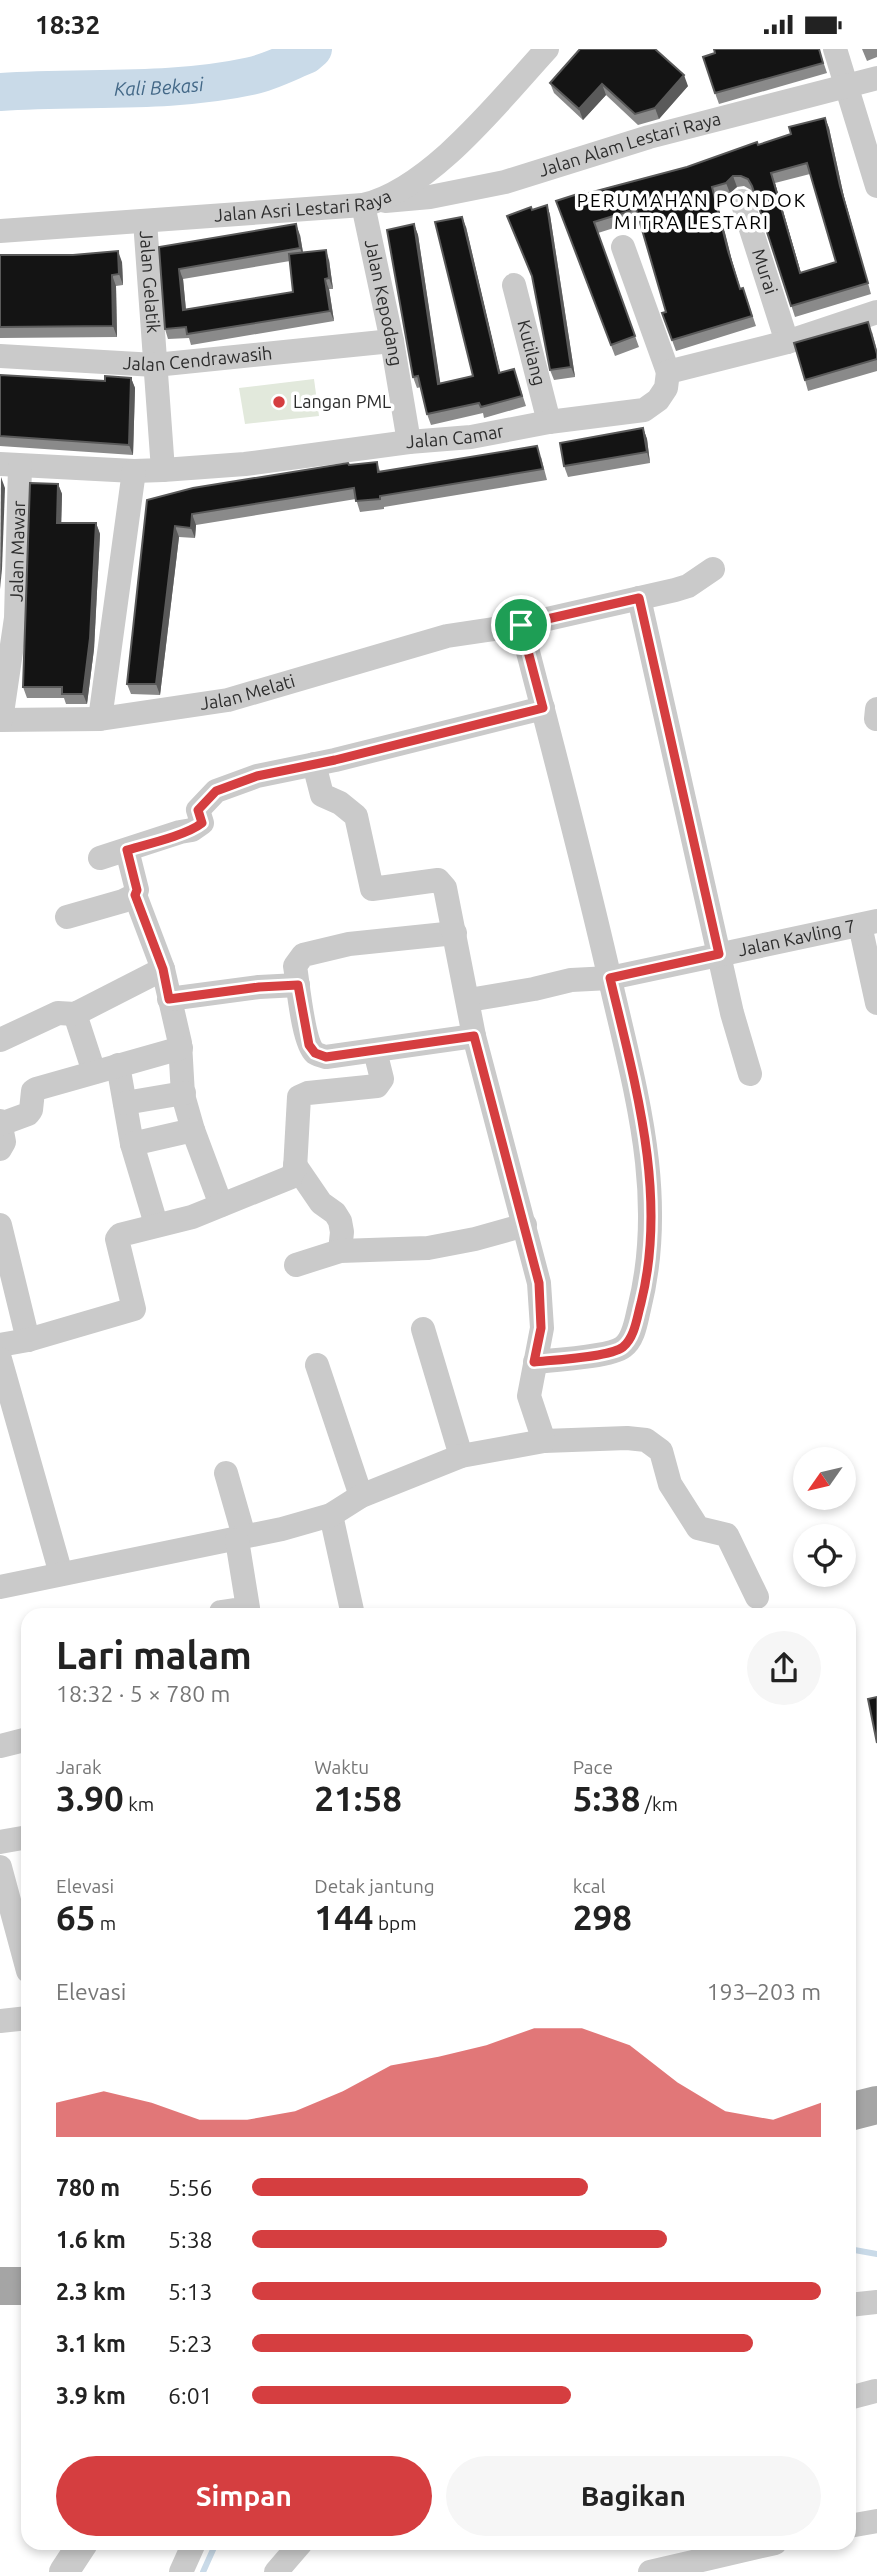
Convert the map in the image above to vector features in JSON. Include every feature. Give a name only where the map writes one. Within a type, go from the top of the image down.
[{"type":"main road","points":[[856,2110],[877,2105]]},
{"type":"main road","points":[[0,2286],[21,2286]]},
{"type":"street","name":"Jalan Asri Lestari Raya","points":[[0,230],[372,203],[428,170],[455,147],[547,49]]},
{"type":"street","points":[[835,49],[877,186]]},
{"type":"street","name":"Jalan Alam Lestari Raya","points":[[372,203],[469,191],[649,137],[877,78]]},
{"type":"street","name":"Murai","points":[[742,201],[787,342]]},
{"type":"street","name":"Jalan Kepodang","points":[[372,203],[409,442]]},
{"type":"street","name":"Jalan Gelatik","points":[[145,221],[163,470]]},
{"type":"street","points":[[623,247],[668,372],[787,342],[877,312]]},
{"type":"street","name":"Kutilang","points":[[513,285],[549,422]]},
{"type":"street","name":"Jalan Cendrawasih","points":[[0,356],[155,365],[392,341]]},
{"type":"street","name":"Jalan Camar","points":[[10,465],[163,470],[245,464],[409,442],[471,437],[549,422],[644,410],[658,400],[666,388],[668,372]]},
{"type":"street","name":"Jalan Mawar","points":[[0,720],[16,618],[10,465]]},
{"type":"street","points":[[100,719],[134,471]]},
{"type":"street","name":"Jalan Melati","points":[[0,720],[100,719],[228,699],[447,636],[521,625],[688,586],[713,569]]},
{"type":"street","points":[[639,598],[719,954],[750,1074]]},
{"type":"street","points":[[521,625],[589,887],[632,1071],[645,1136],[652,1218],[645,1288],[635,1326],[623,1348],[610,1353],[534,1362]]},
{"type":"street","points":[[100,858],[192,830],[202,823],[198,810],[216,791],[257,776],[543,708]]},
{"type":"street","points":[[876,719],[877,709]]},
{"type":"street","points":[[314,764],[322,795],[340,803],[356,816],[372,889],[438,880],[445,888],[474,1036],[539,1283],[541,1328],[529,1396],[544,1441]]},
{"type":"street","points":[[127,850],[137,890],[135,895],[163,969],[181,1048],[184,1093],[193,1130],[220,1205]]},
{"type":"street","points":[[67,917],[135,895]]},
{"type":"street","points":[[869,923],[877,1003]]},
{"type":"street","name":"Jalan Kavling 7","points":[[469,1000],[571,980],[610,978],[869,923]]},
{"type":"street","points":[[455,933],[349,944],[303,955],[295,966],[309,1045],[315,1053],[326,1057],[474,1036]]},
{"type":"street","points":[[0,1040],[58,1013],[75,1014],[163,969]]},
{"type":"street","points":[[169,999],[259,987],[298,985]]},
{"type":"street","points":[[75,1014],[94,1072]]},
{"type":"street","points":[[0,1149],[4,1142],[0,1122],[28,1114],[36,1089],[181,1048]]},
{"type":"street","points":[[0,1345],[28,1341],[134,1309],[117,1239],[123,1233],[192,1217],[291,1177],[295,1165],[299,1097],[308,1093],[377,1086],[382,1079],[375,1051]]},
{"type":"street","points":[[118,1066],[132,1144],[156,1224]]},
{"type":"street","points":[[125,1103],[184,1093]]},
{"type":"street","points":[[132,1144],[193,1130]]},
{"type":"street","points":[[295,1165],[321,1203],[335,1213],[340,1221],[340,1251]]},
{"type":"street","points":[[0,1225],[28,1341]]},
{"type":"street","points":[[296,1265],[340,1251],[428,1248],[525,1225]]},
{"type":"street","points":[[423,1329],[461,1456]]},
{"type":"street","points":[[0,1359],[61,1574]]},
{"type":"street","points":[[317,1365],[361,1496]]},
{"type":"street","points":[[0,1587],[282,1529],[331,1515],[361,1496],[461,1456],[544,1441],[627,1438],[646,1440],[661,1451],[670,1484],[698,1528],[727,1535],[757,1598]]},
{"type":"street","points":[[226,1473],[241,1538],[248,1608]]},
{"type":"street","points":[[331,1515],[351,1608]]},
{"type":"street","points":[[0,1746],[21,1741]]},
{"type":"street","points":[[0,1842],[21,1838]]},
{"type":"street","points":[[0,1867],[21,1921]]},
{"type":"street","points":[[0,2021],[21,2019]]},
{"type":"street","points":[[856,2304],[877,2302]]},
{"type":"street","points":[[856,2396],[875,2391]]},
{"type":"street","points":[[856,2525],[877,2521]]},
{"type":"street","points":[[64,2572],[78,2550]]},
{"type":"street","points":[[181,2572],[191,2550]]},
{"type":"street","points":[[276,2572],[296,2550]]},
{"type":"street","points":[[650,2572],[745,2550]]},
{"type":"shaded area","name":"Langan PML","points":[[314,379],[319,416],[245,424],[239,388]]},
{"type":"building","points":[[580,49],[655,49],[684,75],[655,108],[635,114],[602,84],[579,109],[550,83]]},
{"type":"building","points":[[714,49],[819,49],[823,63],[715,93],[703,57],[715,53]]},
{"type":"building","points":[[825,118],[840,186],[868,283],[791,306],[752,186],[748,179],[733,176],[726,183],[712,187],[728,251],[752,316],[672,340],[662,313],[666,312],[636,209],[594,222],[635,336],[611,345],[556,201],[687,167],[757,142],[758,145],[791,134],[789,127]],"holes":[[[807,163],[836,262],[800,273],[771,173]]]},
{"type":"building","points":[[547,205],[571,367],[550,370],[532,276],[507,216],[531,207],[532,210]]},
{"type":"building","points":[[462,217],[499,373],[514,369],[522,396],[481,407],[479,403],[427,414],[418,376],[413,377],[387,230],[414,224],[438,384],[473,376],[435,222]]},
{"type":"building","points":[[296,224],[300,248],[179,269],[183,310],[293,292],[289,254],[326,250],[329,278],[325,279],[330,311],[187,334],[186,327],[165,329],[159,247]]},
{"type":"building","points":[[118,251],[119,274],[112,275],[113,326],[0,327],[0,255],[73,255]]},
{"type":"building","points":[[868,322],[877,359],[805,380],[794,343]]},
{"type":"building","points":[[0,375],[105,381],[105,376],[131,378],[129,445],[0,436]]},
{"type":"building","points":[[643,428],[647,452],[564,466],[560,443]]},
{"type":"building","points":[[537,446],[543,469],[380,496],[380,499],[356,501],[354,488],[192,514],[191,528],[175,526],[156,684],[127,684],[147,500],[193,488],[348,463],[377,462],[378,472]]},
{"type":"building","points":[[30,483],[58,484],[57,523],[96,523],[90,638],[83,694],[62,694],[62,687],[23,687]]},
{"type":"building","points":[[877,1697],[877,1743],[868,1699]]},
{"type":"waterway","name":"Kali Bekasi","points":[[0,92],[157,87],[220,82],[265,72],[306,55],[313,49]]},
{"type":"waterway","points":[[856,2250],[877,2254]]},
{"type":"waterway","points":[[203,2572],[213,2550]]},
{"type":"place","name":"Langan PML","points":[[279,402]]},
{"type":"district","name":"PERUMAHAN PONDOK MITRA LESTARI","points":[[692,211]]},
{"type":"route","points":[[639,598],[719,954],[610,978],[645,1136],[652,1218],[645,1288],[635,1326],[623,1348],[610,1353],[534,1362],[541,1328],[539,1283],[474,1036],[326,1057],[315,1053],[309,1045],[298,985],[259,987],[169,999],[163,969],[135,895],[137,890],[127,850],[192,830],[202,823],[198,810],[216,791],[257,776],[424,739],[543,708],[521,625],[639,598]]}]
